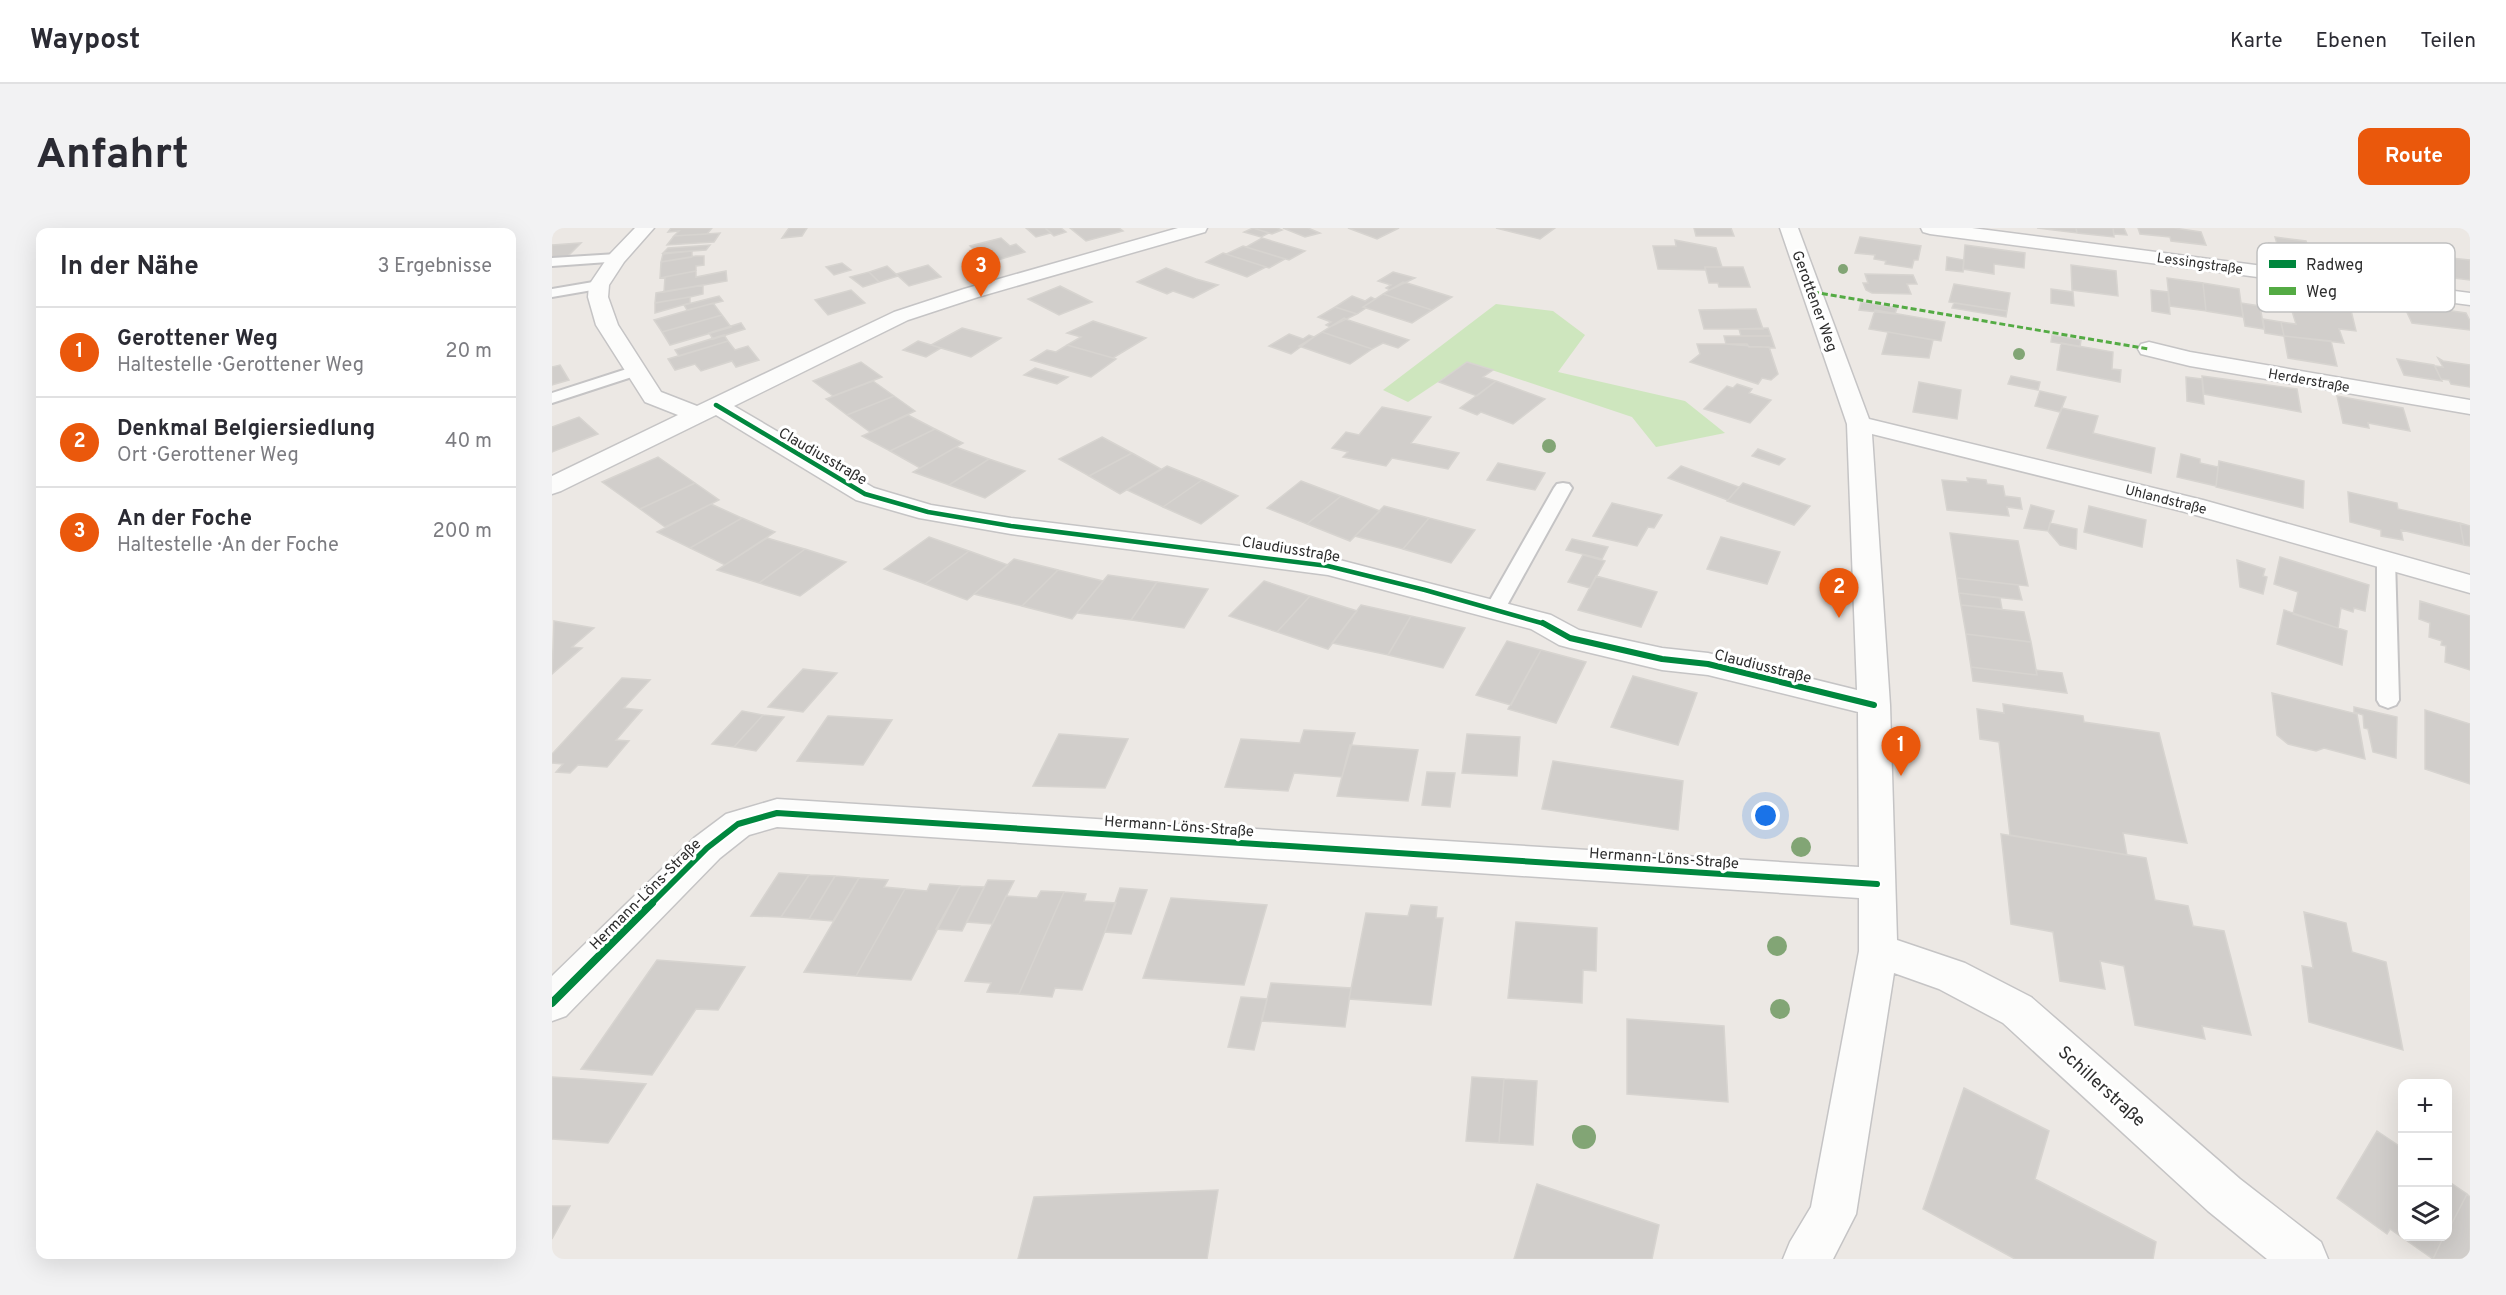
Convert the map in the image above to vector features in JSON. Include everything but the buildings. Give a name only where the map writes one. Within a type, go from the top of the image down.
[{"type":"street","points":[[598,285],[617,258],[645,228]]},
{"type":"street","points":[[552,486],[876,327],[928,306],[1198,228]]},
{"type":"street","name":"Gerottener Weg","points":[[1789,228],[1859,424],[1874,705],[1878,951],[1833,1214],[1807,1259]]},
{"type":"street","name":"Lessingstraße","points":[[1930,228],[2257,271]]},
{"type":"street","name":"Claudiusstraße","points":[[598,285],[598,297],[607,325],[653,398],[707,410],[770,439],[865,494],[928,512],[1011,526],[1328,566],[1541,622],[1570,638],[1662,660],[1708,664],[1874,705]]},
{"type":"street","name":"Lessingstraße","points":[[2455,297],[2470,299]]},
{"type":"street","name":"Herderstraße","points":[[2149,350],[2470,407]]},
{"type":"street","name":"Uhlandstraße","points":[[1859,424],[2194,506],[2470,584]]},
{"type":"street","name":"Hermann-Löns-Straße","points":[[552,1003],[707,848],[738,824],[777,813],[1877,884]]},
{"type":"street","name":"Schillerstraße","points":[[1878,951],[1951,975],[2017,1010],[2224,1195],[2304,1259]]},
{"type":"lane","points":[[552,262],[617,258]]},
{"type":"lane","points":[[552,293],[598,285]]},
{"type":"lane","points":[[552,398],[636,371]]},
{"type":"lane","points":[[1495,609],[1563,488]]},
{"type":"lane","points":[[2386,559],[2388,700]]},
{"type":"green space","points":[[1496,304],[1553,311],[1585,335],[1558,372],[1685,401],[1725,433],[1656,447],[1632,417],[1468,362],[1408,402],[1383,390]]},
{"type":"marked path","points":[[1813,292],[2149,349]]},
{"type":"cycle path","points":[[716,405],[865,494],[928,512],[1011,526],[1328,566],[1541,622],[1570,638],[1662,659],[1708,664],[1874,705]]},
{"type":"cycle path","points":[[552,1003],[707,848],[738,824],[777,813],[1877,884]]},
{"type":"place","name":"An der Foche","points":[[981,297]]},
{"type":"place","name":"Denkmal Belgiersiedlung","points":[[1839,618]]},
{"type":"place","name":"Gerottener Weg","points":[[1901,776]]}]
